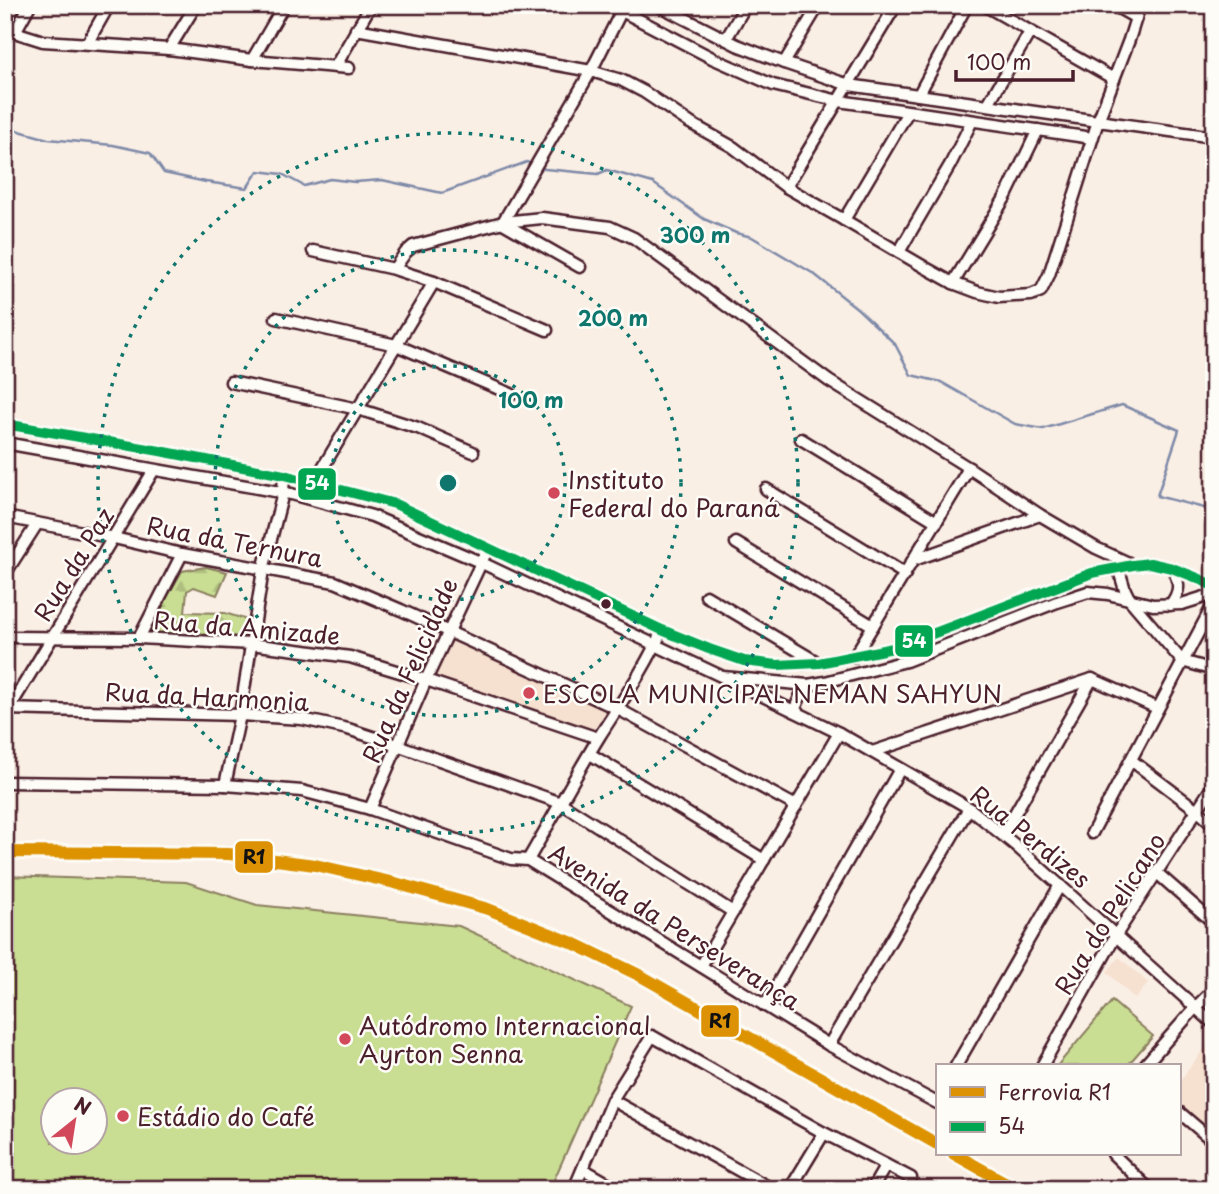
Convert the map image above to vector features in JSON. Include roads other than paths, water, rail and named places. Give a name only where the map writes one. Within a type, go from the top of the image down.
[{"type":"street","points":[[30,5],[10,30],[43,41],[169,49],[252,60],[349,68]]},
{"type":"street","points":[[88,43],[109,5]]},
{"type":"street","points":[[169,49],[196,5]]},
{"type":"street","points":[[252,60],[284,5]]},
{"type":"street","points":[[335,67],[370,5]]},
{"type":"street","points":[[726,39],[746,5]]},
{"type":"street","points":[[784,64],[819,5]]},
{"type":"street","points":[[786,187],[896,5]]},
{"type":"street","points":[[919,94],[967,5]]},
{"type":"street","points":[[984,5],[1114,79]]},
{"type":"street","points":[[1113,5],[1136,18]]},
{"type":"street","points":[[356,29],[591,71],[621,80],[733,147],[786,187],[899,252],[953,283],[999,297],[1031,295],[1041,291],[1049,275],[1092,138],[1140,5]]},
{"type":"street","points":[[661,6],[726,39],[784,64],[849,85],[1214,136]]},
{"type":"street","points":[[503,222],[591,71],[623,8],[714,59],[773,85],[839,101],[1092,138]]},
{"type":"street","points":[[988,104],[1030,32]]},
{"type":"street","points":[[844,220],[908,112]]},
{"type":"street","points":[[899,252],[950,165],[972,121]]},
{"type":"street","points":[[953,283],[1006,196],[1038,130]]},
{"type":"street","points":[[394,270],[413,246],[503,222],[542,218],[610,227],[634,238],[829,381],[1040,515],[1096,548],[1133,565]]},
{"type":"street","points":[[503,222],[580,267]]},
{"type":"street","points":[[313,251],[433,282],[547,330]]},
{"type":"street","points":[[314,482],[433,282]]},
{"type":"street","points":[[276,318],[396,345],[511,394]]},
{"type":"street","points":[[231,382],[358,409],[418,428],[473,452]]},
{"type":"street","points":[[5,424],[284,475],[395,504],[662,629],[744,661],[819,663],[898,647],[1092,573],[1118,567],[1150,564],[1172,568],[1214,587]]},
{"type":"street","points":[[801,439],[937,522]]},
{"type":"street","name":"Rua Perdizes","points":[[5,443],[283,492],[372,516],[480,562],[723,677],[839,733],[969,808],[1003,834],[1214,1024]]},
{"type":"street","points":[[854,657],[969,468]]},
{"type":"street","name":"Rua da Paz","points":[[7,711],[154,470]]},
{"type":"street","points":[[225,785],[240,715],[263,570],[283,492],[284,475]]},
{"type":"street","points":[[766,489],[905,574]]},
{"type":"street","points":[[915,560],[1040,515]]},
{"type":"street","name":"Rua da Ternura","points":[[5,517],[263,570],[335,582],[618,709],[796,806]]},
{"type":"street","points":[[5,575],[37,524]]},
{"type":"street","points":[[736,543],[873,625]]},
{"type":"street","name":"Rua da Felicidade","points":[[370,809],[426,680],[488,548]]},
{"type":"street","points":[[1096,548],[1118,567],[1130,600],[1182,661],[1214,670]]},
{"type":"street","points":[[1092,573],[1101,558],[1096,548]]},
{"type":"street","points":[[139,638],[182,554]]},
{"type":"street","points":[[1170,605],[1176,597],[1178,584],[1178,578],[1172,568]]},
{"type":"street","points":[[723,677],[808,685],[906,661],[1088,592],[1153,605],[1182,604],[1214,594]]},
{"type":"street","points":[[706,596],[819,663]]},
{"type":"street","points":[[1092,833],[1214,603]]},
{"type":"street","points":[[528,860],[598,738],[656,645],[662,629]]},
{"type":"street","name":"Rua da Amizade","points":[[5,637],[139,638],[251,644],[350,657],[598,738]]},
{"type":"street","points":[[872,752],[1092,679],[1157,709]]},
{"type":"street","points":[[1003,834],[1092,679]]},
{"type":"street","points":[[794,712],[808,685]]},
{"type":"street","name":"Rua da Harmonia","points":[[7,711],[240,715],[302,719],[348,729],[561,803],[733,912]]},
{"type":"street","points":[[701,966],[839,733]]},
{"type":"street","points":[[590,754],[764,860]]},
{"type":"street","points":[[1131,760],[1214,825]]},
{"type":"street","points":[[765,1006],[900,769]]},
{"type":"street","name":"Avenida da Perseverança","points":[[5,782],[225,785],[302,791],[370,809],[511,859],[528,860],[829,1045],[936,1100]]},
{"type":"street","name":"Rua do Pelicano","points":[[1043,1064],[1116,935],[1214,784]]},
{"type":"street","points":[[829,1045],[969,808]]},
{"type":"street","points":[[1157,873],[1214,923]]},
{"type":"street","points":[[957,1064],[1060,885]]},
{"type":"street","points":[[1146,1064],[1214,989]]},
{"type":"street","points":[[574,1189],[612,1100],[652,1036],[824,1133],[911,1178]]},
{"type":"street","points":[[612,1100],[772,1189]]},
{"type":"street","points":[[1180,1113],[1214,1142]]},
{"type":"street","points":[[790,1189],[824,1133]]},
{"type":"street","points":[[1115,1156],[1149,1189]]},
{"type":"street","points":[[872,1189],[886,1166]]},
{"type":"street","points":[[583,1169],[618,1189]]},
{"type":"waterway","points":[[5,127],[48,139],[113,145],[150,153],[164,173],[247,188],[258,171],[282,174],[304,186],[330,179],[355,182],[382,180],[442,193],[527,162],[533,165]]},
{"type":"waterway","points":[[539,167],[598,174],[607,170],[653,183],[704,219],[752,237],[814,274],[858,309],[895,344],[911,375],[941,382],[1015,424],[1043,429],[1122,405],[1179,430],[1157,496],[1208,509],[1214,516]]},
{"type":"rail line","name":"R1","points":[[5,852],[229,854],[315,865],[395,883],[488,909],[573,943],[641,976],[936,1143]]},
{"type":"rail line","name":"R1","points":[[958,1156],[1017,1189]]},
{"type":"place","name":"Instituto Federal do Paraná","points":[[554,493]]},
{"type":"place","name":"ESCOLA MUNICIPAL NEMAN SAHYUN","points":[[529,693]]},
{"type":"place","name":"Autódromo Internacional Ayrton Senna","points":[[345,1039]]},
{"type":"place","name":"Estádio do Café","points":[[123,1116]]}]
